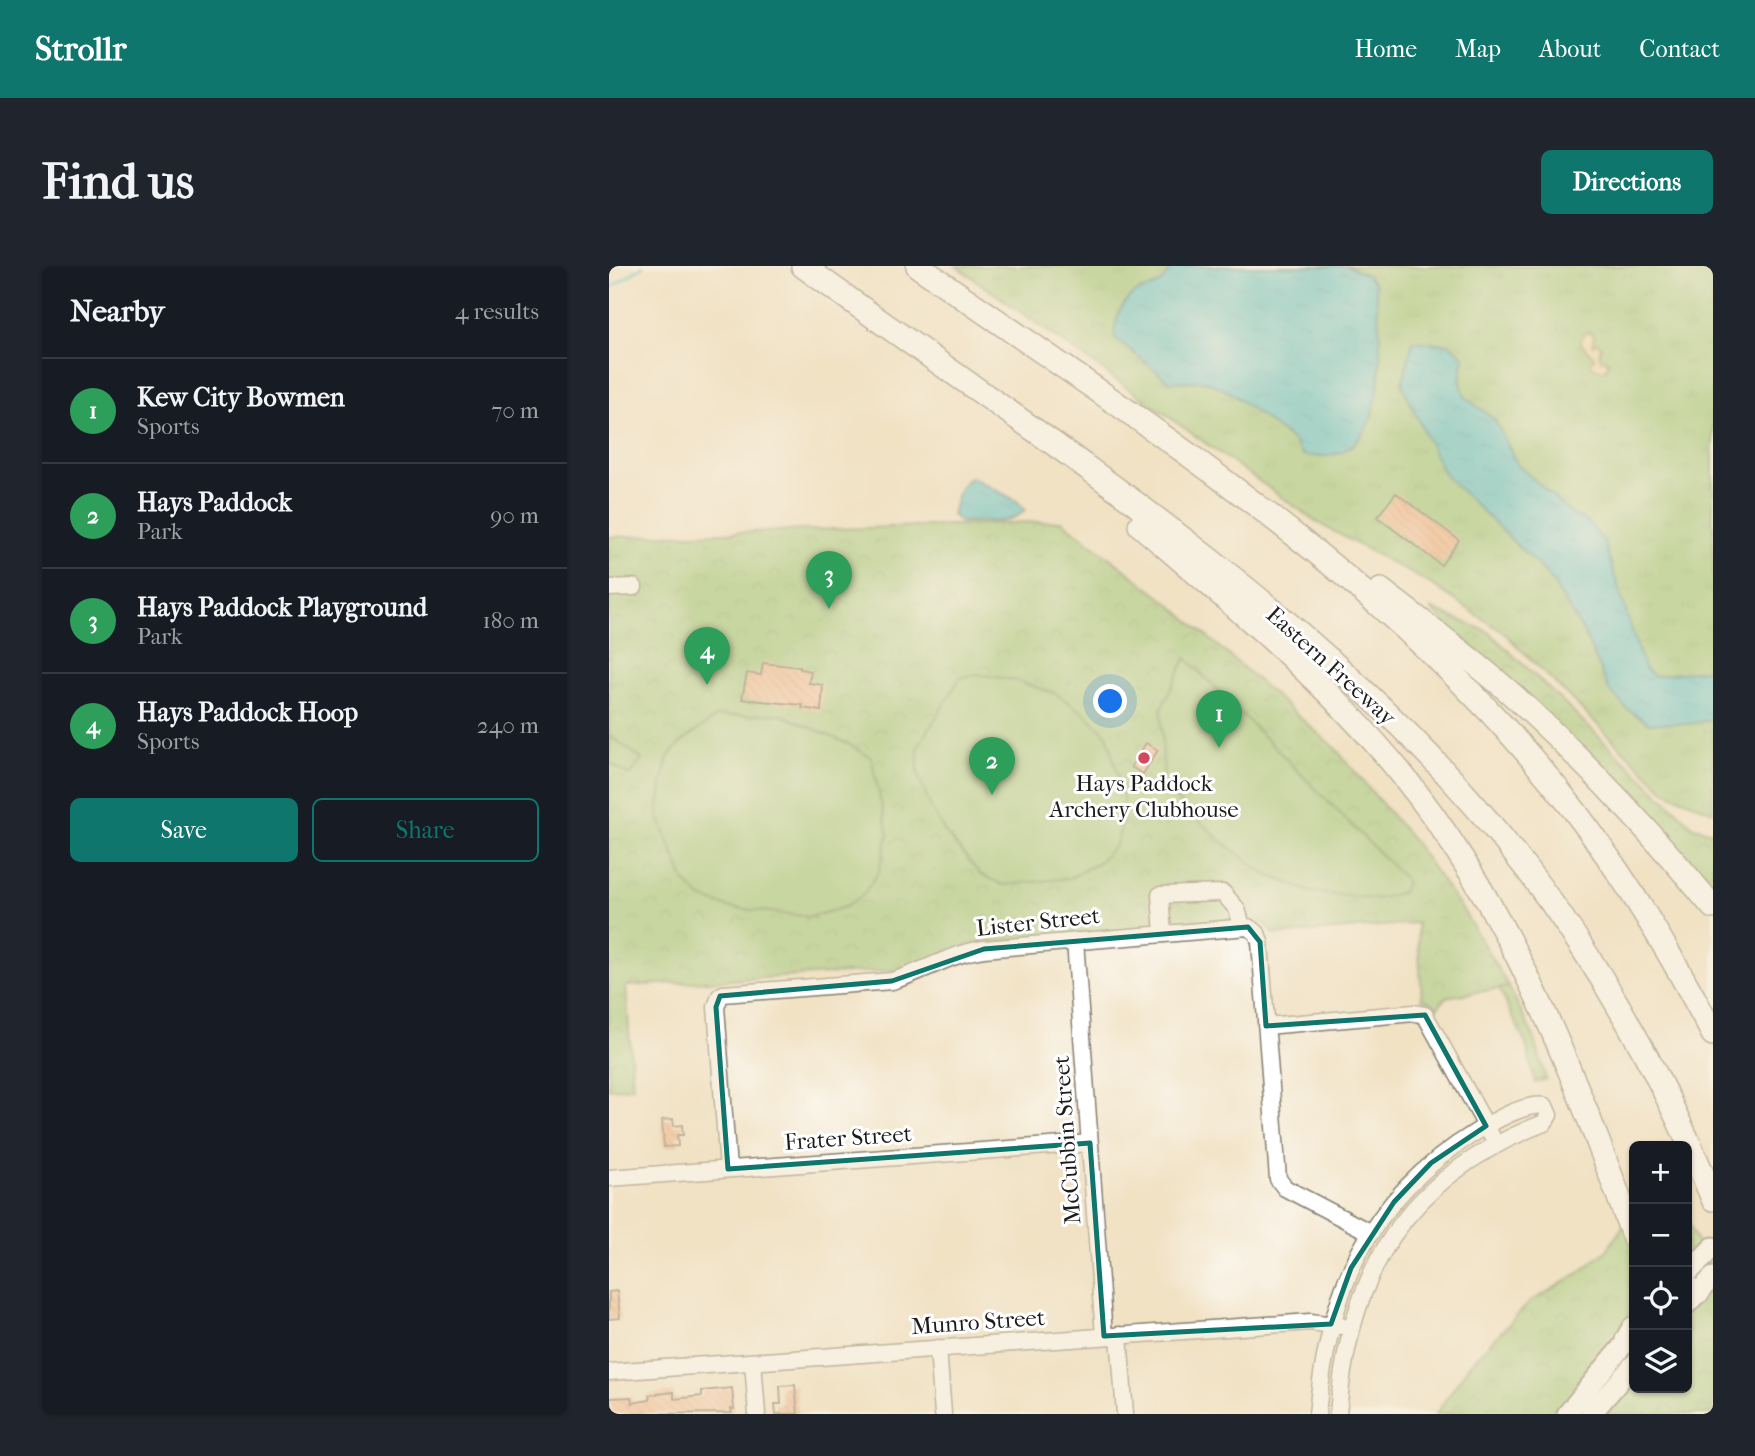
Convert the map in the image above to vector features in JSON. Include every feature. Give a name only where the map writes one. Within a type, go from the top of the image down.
[{"type":"highway","name":"Eastern Freeway","points":[[803,266],[1173,533],[1287,624],[1382,709],[1469,799],[1548,898],[1608,987],[1661,1082],[1713,1199]]},
{"type":"highway","points":[[918,266],[1152,428],[1276,521],[1333,567],[1419,644],[1488,712],[1572,808],[1632,889],[1679,968],[1713,1034]]},
{"type":"highway","points":[[996,403],[1276,644],[1345,709],[1401,773],[1451,842],[1514,949],[1544,1012],[1629,1224]]},
{"type":"highway","points":[[1276,521],[1378,589],[1514,696],[1632,814],[1713,907]]},
{"type":"main road","points":[[1695,1287],[1713,1247]]},
{"type":"main road","points":[[1567,1414],[1629,1337]]},
{"type":"main road","points":[[1591,1414],[1629,1370]]},
{"type":"street","points":[[611,588],[633,587]]},
{"type":"street","points":[[1163,933],[1160,895],[1223,893],[1237,909],[1242,926],[1252,929],[1260,942],[1278,1179],[1285,1188],[1371,1233]]},
{"type":"street","name":"Lister Street","points":[[728,1169],[716,1007],[720,996],[731,992],[892,981],[974,950],[1242,926]]},
{"type":"street","name":"McCubbin Street","points":[[1075,941],[1090,1143],[1112,1336],[1125,1414]]},
{"type":"street","points":[[1266,1026],[1413,1013],[1426,1015],[1496,1143]]},
{"type":"street","points":[[1317,1414],[1322,1364],[1331,1324],[1351,1268],[1371,1233],[1413,1180],[1454,1146],[1486,1126],[1536,1105],[1545,1106],[1549,1111],[1545,1123],[1496,1143],[1477,1154],[1436,1186],[1396,1230],[1371,1273],[1350,1327],[1341,1373],[1338,1414]]},
{"type":"street","name":"Frater Street","points":[[609,1178],[1090,1143]]},
{"type":"street","name":"Munro Street","points":[[609,1372],[1310,1322],[1350,1327]]},
{"type":"street","points":[[938,1348],[943,1414]]},
{"type":"street","points":[[753,1362],[757,1414]]},
{"type":"highlighted area","points":[[1248,927],[1260,942],[1266,1026],[1425,1015],[1486,1126],[1431,1163],[1394,1202],[1351,1268],[1331,1324],[1104,1336],[1090,1143],[728,1169],[716,1007],[720,996],[892,981],[984,949]]},
{"type":"green space","points":[[956,266],[1713,266],[1713,812],[1666,792],[1504,633],[1431,584],[1318,523]]},
{"type":"green space","points":[[1062,521],[1171,605],[1335,748],[1415,843],[1464,912],[1509,987],[1446,997],[1437,1008],[1431,1002],[1422,1000],[1417,923],[1275,935],[1267,925],[1255,920],[971,944],[916,969],[626,986],[633,1087],[609,1089],[609,537]]},
{"type":"green space","points":[[1430,608],[1489,632],[1694,827],[1713,832],[1713,892],[1594,761]]},
{"type":"green space","points":[[1186,658],[1406,880],[1403,892],[1377,899],[1311,892],[1265,874],[1219,839],[1164,788],[1161,709]]},
{"type":"green space","points":[[976,674],[1014,680],[1054,693],[1083,712],[1107,735],[1123,795],[1123,821],[1116,845],[1099,862],[1070,878],[1003,885],[980,874],[944,831],[930,806],[918,774],[918,747],[960,678]]},
{"type":"green space","points":[[780,714],[871,757],[888,835],[879,871],[863,895],[845,907],[810,917],[728,907],[701,898],[685,882],[658,815],[668,757],[680,743],[717,716]]},
{"type":"green space","points":[[610,736],[642,759],[630,776],[609,762]]},
{"type":"green space","points":[[1509,987],[1534,1037],[1546,1079],[1535,1083],[1526,1044],[1499,989]]},
{"type":"green space","points":[[1629,1217],[1629,1393],[1692,1393],[1692,1231],[1713,1280],[1713,1414],[1436,1414],[1470,1364],[1530,1302],[1577,1274],[1606,1251]]},
{"type":"sand","points":[[1587,331],[1594,336],[1593,345],[1598,343],[1601,347],[1599,354],[1601,359],[1608,361],[1607,368],[1602,370],[1592,366],[1591,360],[1595,358],[1582,345],[1581,339]]},
{"type":"water","points":[[1172,266],[1347,266],[1367,275],[1375,284],[1380,367],[1377,397],[1368,423],[1354,443],[1333,455],[1303,455],[1293,441],[1228,391],[1206,381],[1170,382],[1115,338],[1117,320],[1125,302],[1138,292],[1160,283]]},
{"type":"water","points":[[1413,341],[1449,344],[1464,356],[1460,379],[1465,397],[1495,420],[1517,464],[1572,514],[1588,522],[1604,542],[1644,668],[1654,676],[1713,669],[1713,720],[1688,724],[1649,723],[1627,709],[1609,690],[1584,633],[1547,574],[1444,474],[1402,385]]},
{"type":"water","points":[[971,477],[1017,501],[1025,510],[1004,520],[960,522],[952,515],[956,498]]},
{"type":"building","points":[[1396,493],[1459,540],[1441,565],[1377,517]]},
{"type":"building","points":[[763,663],[800,667],[811,671],[809,683],[823,685],[821,711],[802,708],[803,705],[742,699],[747,673],[761,675]]},
{"type":"building","name":"Hays Paddock Archery Clubhouse","points":[[1146,743],[1158,750],[1143,774],[1131,767]]},
{"type":"building","points":[[673,1119],[674,1126],[682,1125],[683,1135],[677,1135],[678,1146],[664,1147],[662,1120]]},
{"type":"building","points":[[617,1291],[620,1318],[609,1319],[609,1292]]},
{"type":"building","points":[[795,1385],[798,1414],[776,1414],[775,1404],[781,1404],[780,1386]]},
{"type":"building","points":[[732,1388],[732,1413],[612,1414],[610,1398],[631,1397],[632,1403],[650,1400],[649,1395],[674,1392],[674,1399],[702,1396],[702,1391]]},
{"type":"waterway","points":[[609,289],[643,266]]},
{"type":"place","name":"Hays Paddock Playground","points":[[829,609]]},
{"type":"place","name":"Hays Paddock Hoop","points":[[707,685]]},
{"type":"place","name":"Kew City Bowmen","points":[[1219,748]]},
{"type":"place","name":"Hays Paddock Archery Clubhouse","points":[[1144,758]]},
{"type":"place","name":"Hays Paddock","points":[[992,795]]}]
